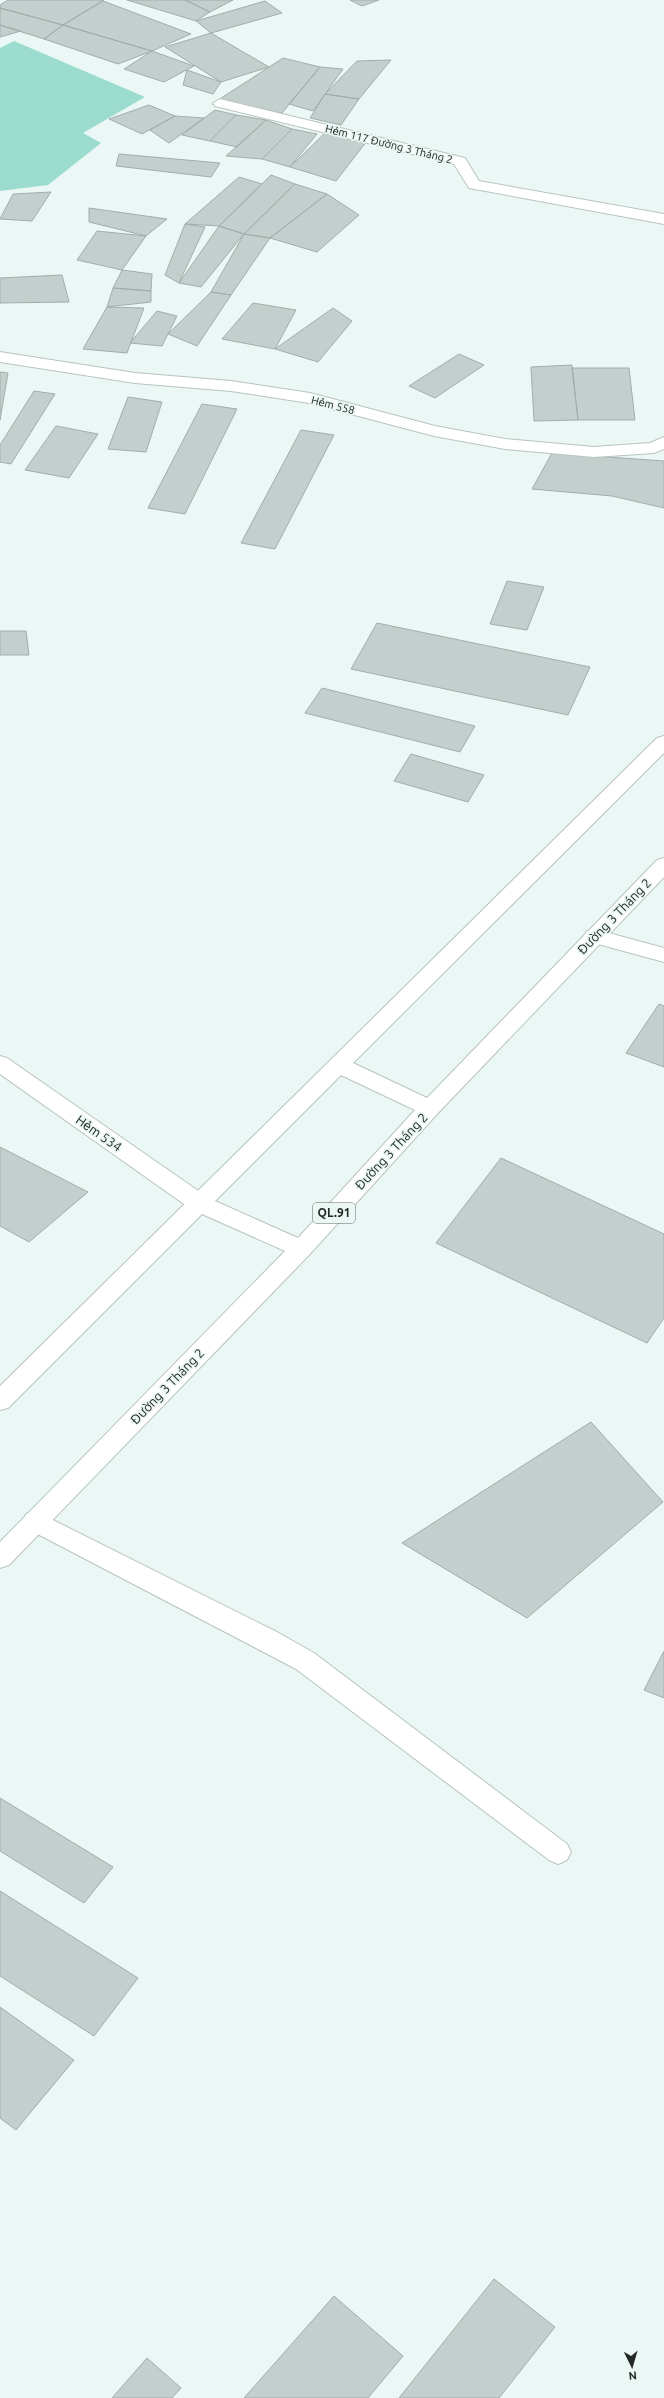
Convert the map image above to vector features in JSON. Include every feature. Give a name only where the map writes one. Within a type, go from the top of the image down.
[{"type":"main road","name":"Hẻm 117 Đường 3 Tháng 2","points":[[220,103],[460,161],[474,185],[664,219]]},
{"type":"main road","name":"Hẻm 558","points":[[0,357],[135,378],[231,386],[310,398],[434,431],[505,444],[594,452],[654,448],[664,442]]},
{"type":"main road","points":[[0,1401],[664,742]]},
{"type":"main road","name":"Đường 3 Tháng 2","points":[[0,1558],[35,1520],[301,1249],[430,1108],[664,865]]},
{"type":"main road","points":[[594,936],[664,955]]},
{"type":"main road","name":"Hẻm 534","points":[[0,1063],[199,1203],[301,1249]]},
{"type":"main road","points":[[339,1065],[430,1108]]},
{"type":"main road","points":[[35,1520],[268,1640],[305,1661],[558,1852]]},
{"type":"green space","points":[[14,41],[145,97],[83,133],[101,143],[48,185],[0,191],[0,48]]},
{"type":"building","points":[[8,0],[104,0],[63,25],[0,8],[0,5]]},
{"type":"building","points":[[127,0],[185,0],[210,12],[196,21]]},
{"type":"building","points":[[185,0],[233,0],[210,12]]},
{"type":"building","points":[[350,0],[379,0],[362,6]]},
{"type":"building","points":[[103,1],[191,34],[152,51],[63,25]]},
{"type":"building","points":[[265,1],[282,13],[211,33],[196,21]]},
{"type":"building","points":[[0,8],[63,25],[44,39],[0,25]]},
{"type":"building","points":[[0,25],[21,31],[0,37]]},
{"type":"building","points":[[63,25],[152,51],[118,64],[44,39]]},
{"type":"building","points":[[211,33],[269,67],[221,82],[165,47]]},
{"type":"building","points":[[152,51],[194,66],[164,82],[124,69]]},
{"type":"building","points":[[283,58],[320,67],[282,113],[212,104]]},
{"type":"building","points":[[391,60],[359,99],[325,94],[357,61]]},
{"type":"building","points":[[320,67],[343,69],[313,111],[289,104]]},
{"type":"building","points":[[187,70],[221,82],[213,94],[183,85]]},
{"type":"building","points":[[325,94],[359,99],[341,125],[310,118]]},
{"type":"building","points":[[149,105],[175,116],[142,134],[109,119]]},
{"type":"building","points":[[215,110],[236,115],[210,141],[182,135]]},
{"type":"building","points":[[236,115],[266,120],[237,147],[210,141]]},
{"type":"building","points":[[175,116],[204,118],[169,143],[150,130]]},
{"type":"building","points":[[266,120],[292,129],[262,159],[226,156]]},
{"type":"building","points":[[292,129],[317,134],[290,167],[262,159]]},
{"type":"building","points":[[329,129],[367,141],[336,181],[290,167]]},
{"type":"building","points":[[119,154],[220,163],[211,177],[116,166]]},
{"type":"building","points":[[271,175],[295,184],[244,234],[219,226]]},
{"type":"building","points":[[239,177],[262,184],[219,226],[185,224]]},
{"type":"building","points":[[295,184],[327,194],[270,238],[244,234]]},
{"type":"building","points":[[51,192],[32,221],[0,219],[13,194]]},
{"type":"building","points":[[327,194],[359,215],[317,252],[270,238]]},
{"type":"building","points":[[89,208],[167,219],[146,236],[89,222]]},
{"type":"building","points":[[185,224],[205,227],[179,283],[165,275]]},
{"type":"building","points":[[219,226],[244,234],[201,287],[179,283]]},
{"type":"building","points":[[97,231],[146,236],[122,270],[77,260]]},
{"type":"building","points":[[244,234],[270,238],[231,295],[211,292]]},
{"type":"building","points":[[122,270],[152,274],[151,291],[113,288]]},
{"type":"building","points":[[62,275],[69,302],[0,303],[0,278]]},
{"type":"building","points":[[113,288],[151,291],[151,302],[107,307]]},
{"type":"building","points":[[211,292],[231,295],[197,346],[168,334]]},
{"type":"building","points":[[253,303],[296,310],[275,349],[222,339]]},
{"type":"building","points":[[107,307],[144,308],[127,353],[83,349]]},
{"type":"building","points":[[333,308],[352,321],[318,362],[275,349]]},
{"type":"building","points":[[157,311],[177,316],[162,346],[130,343]]},
{"type":"building","points":[[459,354],[484,365],[435,398],[409,386]]},
{"type":"building","points":[[572,365],[578,420],[534,421],[531,367]]},
{"type":"building","points":[[572,368],[629,368],[635,420],[578,420]]},
{"type":"building","points":[[0,372],[8,373],[0,420]]},
{"type":"building","points":[[34,391],[55,394],[11,464],[0,462],[0,445]]},
{"type":"building","points":[[128,397],[162,402],[146,452],[108,449]]},
{"type":"building","points":[[202,404],[237,409],[185,514],[148,508]]},
{"type":"building","points":[[56,426],[98,434],[69,478],[25,470]]},
{"type":"building","points":[[301,430],[334,435],[275,549],[241,543]]},
{"type":"building","points":[[552,453],[664,461],[664,508],[612,496],[532,489]]},
{"type":"building","points":[[507,581],[544,587],[527,630],[490,624]]},
{"type":"building","points":[[377,623],[590,667],[568,715],[351,669]]},
{"type":"building","points":[[0,631],[26,631],[29,655],[0,655]]},
{"type":"building","points":[[322,688],[475,726],[460,752],[305,713]]},
{"type":"building","points":[[411,754],[484,775],[468,802],[394,781]]},
{"type":"building","points":[[659,1004],[664,1006],[664,1067],[626,1053]]},
{"type":"building","points":[[0,1147],[88,1192],[29,1242],[0,1226]]},
{"type":"building","points":[[501,1158],[664,1234],[664,1318],[647,1343],[436,1243]]},
{"type":"building","points":[[591,1422],[663,1502],[527,1618],[402,1543]]},
{"type":"building","points":[[664,1651],[664,1698],[644,1690]]},
{"type":"building","points":[[0,1798],[113,1867],[84,1903],[0,1851]]},
{"type":"building","points":[[0,1891],[138,1978],[94,2036],[0,1976]]},
{"type":"building","points":[[0,2007],[74,2060],[16,2130],[0,2118]]},
{"type":"building","points":[[494,2279],[555,2327],[499,2398],[399,2398]]},
{"type":"building","points":[[334,2296],[403,2356],[368,2398],[244,2398]]},
{"type":"building","points":[[147,2358],[181,2388],[172,2398],[112,2398]]}]
